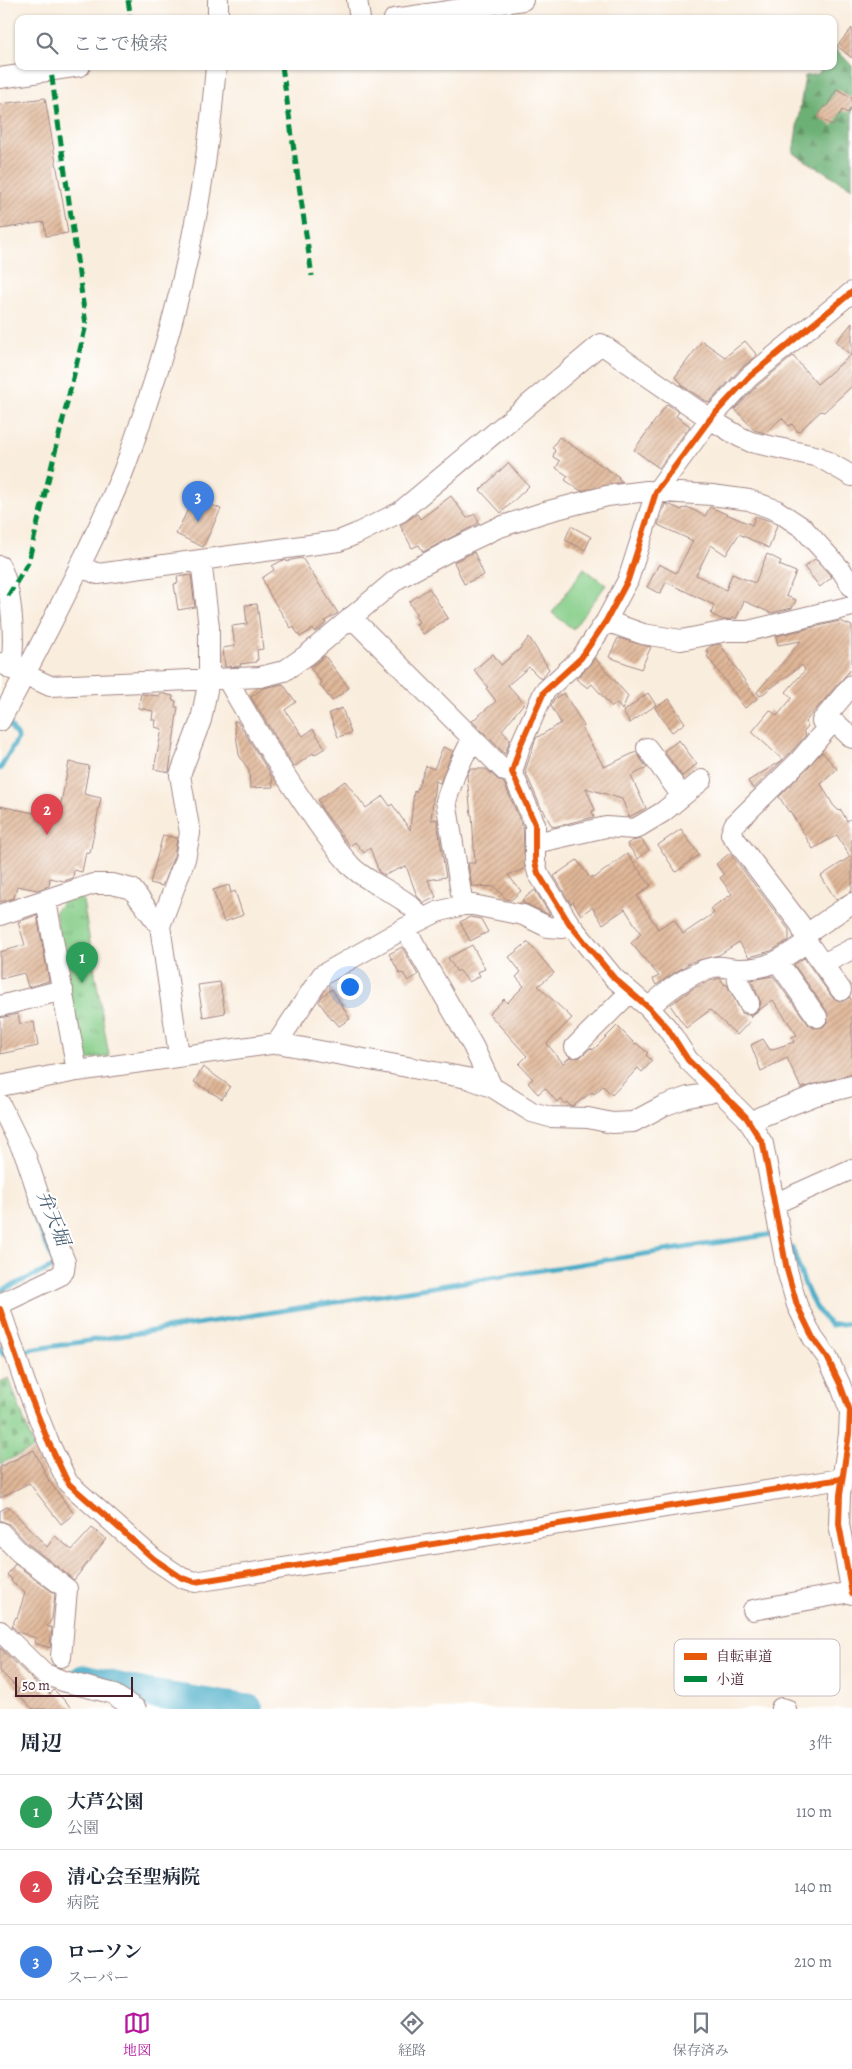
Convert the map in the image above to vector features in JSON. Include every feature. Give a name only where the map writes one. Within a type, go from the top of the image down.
[{"type":"street","points":[[218,0],[218,15]]},
{"type":"street","points":[[358,0],[360,15]]},
{"type":"street","points":[[421,15],[523,0]]},
{"type":"street","points":[[0,78],[53,70]]},
{"type":"street","points":[[12,669],[79,566],[121,476],[156,376],[175,310],[192,236],[206,160],[216,70]]},
{"type":"street","points":[[753,1610],[852,1593],[839,1524],[841,1479],[849,1434],[850,1411],[827,1357],[813,1338],[797,1304],[787,1270],[763,1144],[746,1117],[688,1060],[668,1029],[648,1008],[614,978],[569,924],[538,873],[535,862],[535,824],[512,772],[520,746],[544,692],[581,658],[606,621],[628,580],[656,492],[710,420],[749,377],[852,292]]},
{"type":"street","points":[[79,566],[98,574],[339,541],[356,534],[400,512],[601,344],[710,420],[751,442],[819,457],[852,476]]},
{"type":"street","points":[[12,669],[50,686],[218,680],[260,677],[284,671],[307,655],[397,579],[453,549],[497,528],[545,512],[606,496],[647,491],[712,495],[749,500],[776,510],[803,528],[842,571],[852,587]]},
{"type":"street","points":[[201,560],[218,680],[250,721],[312,815],[350,865],[360,875],[390,892],[419,913],[413,923]]},
{"type":"street","points":[[0,566],[8,596],[13,652],[12,669],[0,721]]},
{"type":"street","points":[[606,621],[643,634],[681,640],[727,631],[748,631],[852,606]]},
{"type":"street","points":[[351,617],[505,771],[512,772]]},
{"type":"street","points":[[160,926],[186,859],[190,833],[180,775],[218,680]]},
{"type":"street","points":[[852,685],[822,721],[829,726],[838,725],[852,738]]},
{"type":"street","points":[[829,726],[800,760],[734,825],[731,834],[773,886],[800,924],[806,938],[841,990]]},
{"type":"street","points":[[462,905],[446,801],[472,739]]},
{"type":"street","points":[[647,748],[682,796]]},
{"type":"street","points":[[535,840],[544,841],[606,827],[635,829],[646,824],[702,780]]},
{"type":"street","points":[[0,915],[93,884],[112,884],[132,889],[160,926],[179,1055]]},
{"type":"street","points":[[46,901],[77,1071]]},
{"type":"street","points":[[648,1008],[658,999],[696,974],[715,967],[735,970],[755,969],[778,962],[852,903]]},
{"type":"street","points":[[277,1043],[322,975],[413,923],[437,912],[462,905],[523,915],[548,927],[562,928],[569,924]]},
{"type":"street","points":[[413,923],[492,1087]]},
{"type":"street","points":[[823,964],[852,949]]},
{"type":"street","points":[[778,962],[817,1017]]},
{"type":"street","points":[[735,970],[739,984],[750,1003]]},
{"type":"street","points":[[0,1006],[63,990]]},
{"type":"street","points":[[575,1047],[630,992]]},
{"type":"street","points":[[0,1086],[77,1071],[179,1055],[277,1043],[467,1078],[492,1087],[532,1112],[550,1117],[588,1118],[612,1123],[633,1122],[663,1106],[688,1097],[710,1093],[716,1087]]},
{"type":"street","points":[[753,1126],[760,1117],[816,1095],[852,1086]]},
{"type":"street","points":[[0,1104],[26,1157],[42,1205],[65,1262],[64,1271],[59,1276],[0,1304]]},
{"type":"street","points":[[774,1204],[852,1169]]},
{"type":"street","points":[[0,1309],[24,1383],[68,1483],[154,1559],[182,1578],[195,1582],[841,1479]]},
{"type":"street","points":[[0,1532],[20,1552],[67,1589],[61,1657]]},
{"type":"street","points":[[0,1631],[43,1673],[63,1681],[111,1693],[136,1709]]},
{"type":"street","points":[[782,1708],[786,1709]]},
{"type":"green space","points":[[837,50],[852,66],[852,188],[793,153],[805,76],[818,74],[820,70],[837,70]]},
{"type":"green space","points":[[584,568],[606,585],[573,629],[552,613]]},
{"type":"green space","points":[[82,895],[109,1056],[87,1060],[80,1055],[55,911],[64,900]]},
{"type":"green space","points":[[9,1378],[34,1448],[0,1464],[0,1382]]},
{"type":"building","points":[[852,28],[852,58],[837,46]]},
{"type":"building","points":[[837,89],[852,98],[852,106],[848,113],[842,110],[833,126],[818,117]]},
{"type":"building","points":[[45,98],[68,233],[46,236],[44,222],[0,229],[0,104]]},
{"type":"building","points":[[852,323],[852,386],[824,412],[821,411],[798,432],[792,424],[789,426],[782,418],[765,433],[754,430],[735,409],[757,386],[793,356],[817,384],[851,355],[836,342]]},
{"type":"building","points":[[702,341],[725,357],[745,341],[757,355],[740,369],[709,403],[681,385],[682,383],[675,377]]},
{"type":"building","points":[[667,404],[679,412],[676,416],[690,426],[659,468],[634,450]]},
{"type":"building","points":[[559,437],[619,477],[623,482],[581,491],[565,480],[568,476],[556,468],[560,461],[553,457],[555,450],[552,448]]},
{"type":"building","points":[[508,463],[529,486],[501,513],[480,490]]},
{"type":"building","points":[[451,496],[467,518],[475,514],[479,523],[423,552],[419,545],[412,548],[400,525],[417,514],[420,519]]},
{"type":"building","points":[[194,497],[221,509],[203,547],[176,534]]},
{"type":"building","points":[[665,504],[682,510],[687,507],[705,516],[710,507],[752,525],[755,516],[777,525],[769,548],[739,534],[726,555],[711,545],[696,575],[726,590],[732,574],[755,583],[767,554],[781,561],[779,565],[796,572],[786,596],[796,600],[792,608],[771,613],[744,601],[736,619],[733,617],[732,619],[723,620],[711,614],[714,605],[666,582],[660,594],[647,587],[659,564],[676,573],[693,541],[658,525]]},
{"type":"building","points":[[571,526],[591,537],[585,550],[565,540]]},
{"type":"building","points":[[474,552],[484,575],[464,584],[454,562]]},
{"type":"building","points":[[302,558],[338,613],[325,621],[326,623],[315,632],[313,629],[300,637],[293,626],[291,628],[271,597],[262,578],[274,570],[272,566],[281,561],[286,560],[287,562]]},
{"type":"building","points":[[815,559],[832,577],[820,587],[804,567]]},
{"type":"building","points":[[191,575],[195,607],[178,610],[174,584],[178,583],[177,577]]},
{"type":"building","points":[[429,588],[448,618],[423,634],[416,624],[419,622],[415,616],[417,615],[409,602]]},
{"type":"building","points":[[257,604],[263,649],[257,650],[258,660],[256,662],[240,664],[241,666],[225,667],[223,648],[235,646],[232,626],[247,624],[245,605]]},
{"type":"building","points":[[840,621],[852,626],[852,668],[805,722],[808,726],[803,732],[806,735],[783,760],[752,732],[770,710],[777,716],[792,698],[786,692],[805,670],[802,665],[760,696],[757,692],[801,641],[778,645],[776,636]]},
{"type":"building","points":[[529,637],[549,669],[541,679],[529,667],[508,685],[524,703],[502,730],[510,739],[505,754],[472,721],[496,701],[486,688],[488,687],[474,670],[493,654],[501,665],[520,649]]},
{"type":"building","points":[[618,638],[651,647],[641,669],[609,657]]},
{"type":"building","points":[[720,644],[757,699],[745,708],[707,656],[709,654],[706,650],[711,646]]},
{"type":"building","points":[[325,656],[349,688],[332,701],[320,685],[322,683],[310,668]]},
{"type":"building","points":[[595,658],[628,696],[622,710],[617,703],[612,707],[592,684],[588,688],[576,679]]},
{"type":"building","points":[[283,684],[296,702],[285,710],[303,736],[313,729],[325,748],[314,755],[313,753],[294,767],[251,697],[263,688]]},
{"type":"building","points":[[160,693],[173,696],[172,700],[176,701],[175,707],[178,707],[169,772],[154,769],[162,729],[155,727],[156,720],[152,720],[153,711],[138,708],[141,694],[160,696]]},
{"type":"building","points":[[564,693],[584,726],[582,728],[604,767],[636,752],[647,768],[631,776],[646,808],[629,817],[622,799],[586,788],[595,810],[592,811],[594,817],[553,827],[550,823],[542,810],[525,771],[536,738],[561,723],[551,706],[554,699]]},
{"type":"building","points":[[648,693],[656,705],[630,723],[623,712]]},
{"type":"building","points":[[669,699],[685,723],[672,732],[655,708]]},
{"type":"building","points":[[342,708],[351,733],[338,737],[329,713]]},
{"type":"building","points":[[234,721],[237,721],[272,777],[273,787],[250,788],[249,771],[239,755]]},
{"type":"building","points":[[679,740],[697,764],[682,776],[664,751]]},
{"type":"building","points":[[443,747],[453,751],[440,783],[435,781],[431,820],[437,819],[446,877],[428,880],[436,897],[424,903],[417,896],[406,866],[385,875],[379,872],[370,848],[364,853],[355,842],[350,846],[322,809],[318,800],[345,781],[366,808],[383,796],[390,806],[392,804],[410,830],[414,791],[416,792],[426,766],[434,769]]},
{"type":"building","points":[[822,752],[837,769],[821,784],[833,805],[839,811],[841,810],[847,821],[852,818],[852,891],[836,900],[821,876],[850,857],[837,835],[813,849],[790,811],[779,797]]},
{"type":"building","points":[[782,760],[753,789],[748,781]]},
{"type":"building","points":[[69,762],[89,766],[84,794],[101,798],[90,853],[86,852],[82,872],[74,870],[73,878],[64,881],[50,878],[49,886],[37,890],[17,886],[14,898],[0,902],[0,806],[58,818]]},
{"type":"building","points":[[470,769],[486,769],[504,783],[523,827],[525,869],[508,875],[521,891],[511,900],[506,899],[495,887],[472,886],[468,863],[475,863],[467,776]]},
{"type":"building","points":[[681,829],[699,855],[676,872],[658,845]]},
{"type":"building","points":[[163,835],[177,838],[174,856],[162,886],[150,883]]},
{"type":"building","points":[[641,839],[649,850],[638,859],[627,844]]},
{"type":"building","points":[[730,853],[789,930],[789,940],[771,951],[749,957],[739,942],[719,955],[691,962],[656,985],[653,979],[659,976],[631,943],[641,934],[625,909],[603,924],[592,907],[581,915],[573,902],[571,904],[554,876],[577,860],[590,878],[593,876],[594,878],[627,854],[651,886],[637,896],[658,929],[674,919],[683,934],[714,913],[711,908],[732,894],[720,878],[724,875],[716,864]]},
{"type":"building","points":[[229,885],[231,893],[235,891],[243,915],[224,922],[213,890]]},
{"type":"building","points":[[535,890],[550,915],[524,903],[522,900]]},
{"type":"building","points":[[37,915],[49,981],[28,987],[24,973],[0,979],[0,952],[25,945],[18,922]]},
{"type":"building","points":[[470,917],[481,919],[488,932],[470,941],[460,922]]},
{"type":"building","points":[[528,942],[554,973],[538,986],[572,1018],[547,1044],[563,1063],[570,1057],[579,1058],[591,1048],[593,1050],[617,1026],[635,1044],[648,1053],[646,1055],[652,1061],[642,1072],[638,1068],[612,1095],[603,1086],[594,1094],[592,1092],[573,1106],[570,1106],[561,1099],[557,1102],[545,1088],[538,1094],[528,1083],[533,1079],[519,1064],[527,1056],[489,1014],[504,999],[507,1003],[524,986],[516,977],[521,972],[509,957]]},
{"type":"building","points":[[472,945],[485,969],[478,972],[480,976],[469,982],[459,970],[457,972],[448,958]]},
{"type":"building","points":[[402,947],[418,975],[408,981],[403,973],[400,974],[389,954]]},
{"type":"building","points":[[804,958],[832,997],[842,1002],[850,997],[852,1001],[852,1074],[801,1088],[787,1058],[761,1071],[751,1045],[763,1039],[770,1050],[794,1042],[792,1037],[797,1035],[773,1000],[755,1013],[761,1003],[751,980],[773,976],[808,1024],[813,1028],[823,1027],[828,1021],[827,1011],[794,965]]},
{"type":"building","points":[[720,978],[727,985],[742,1013],[748,1015],[755,1013],[750,1017],[752,1019],[737,1035],[710,1010],[686,1028],[670,1005],[694,988]]},
{"type":"building","points":[[220,982],[225,1013],[203,1017],[198,985]]},
{"type":"building","points":[[332,989],[350,1019],[339,1026],[332,1020],[319,1002],[322,996]]},
{"type":"building","points":[[18,1014],[20,1024],[34,1022],[38,1046],[0,1054],[0,1018]]},
{"type":"building","points":[[203,1067],[230,1086],[222,1099],[194,1082]]},
{"type":"building","points":[[34,1450],[49,1481],[74,1514],[61,1524],[29,1483],[0,1498],[0,1467]]},
{"type":"building","points":[[8,1506],[47,1547],[55,1536],[72,1550],[92,1528],[106,1539],[74,1580],[27,1543],[9,1524],[0,1520],[0,1511]]},
{"type":"building","points":[[15,1564],[55,1594],[52,1619],[47,1626],[52,1628],[50,1648],[34,1643],[36,1638],[18,1632],[12,1626],[17,1618],[25,1593],[7,1575]]},
{"type":"building","points":[[0,1648],[35,1682],[50,1694],[54,1690],[73,1709],[33,1709],[16,1693],[19,1690],[0,1671]]},
{"type":"waterway","name":"弁天堀","points":[[0,769],[18,738],[10,725]]},
{"type":"waterway","name":"弁天堀","points":[[0,1291],[53,1267],[54,1262],[30,1207],[12,1151]]},
{"type":"waterway","points":[[23,1351],[773,1234]]},
{"type":"waterway","points":[[792,1247],[802,1279],[811,1299],[823,1317],[831,1325],[852,1323]]},
{"type":"waterway","name":"弁天堀","points":[[0,1347],[3,1354],[8,1353]]},
{"type":"waterway","points":[[83,1679],[145,1693],[249,1709]]},
{"type":"marked path","points":[[128,0],[130,15]]},
{"type":"marked path","points":[[283,70],[312,276]]},
{"type":"marked path","points":[[8,596],[28,563],[86,325],[51,71]]},
{"type":"cycle path","points":[[852,292],[749,377],[710,419],[656,492],[628,580],[606,621],[581,658],[544,692],[520,746],[512,772],[535,824],[535,862],[538,873],[569,923],[614,978],[649,1008],[668,1029],[688,1060],[746,1117],[763,1144],[787,1270],[797,1305],[813,1338],[827,1357],[850,1411],[849,1434],[840,1495],[839,1524],[852,1594]]},
{"type":"cycle path","points":[[0,1309],[25,1383],[48,1441],[68,1483],[154,1559],[182,1578],[195,1582],[841,1479]]},
{"type":"place","name":"ローソン","points":[[198,522]]},
{"type":"place","name":"清心会至聖病院","points":[[47,835]]},
{"type":"place","name":"大芦公園","points":[[82,983]]}]
